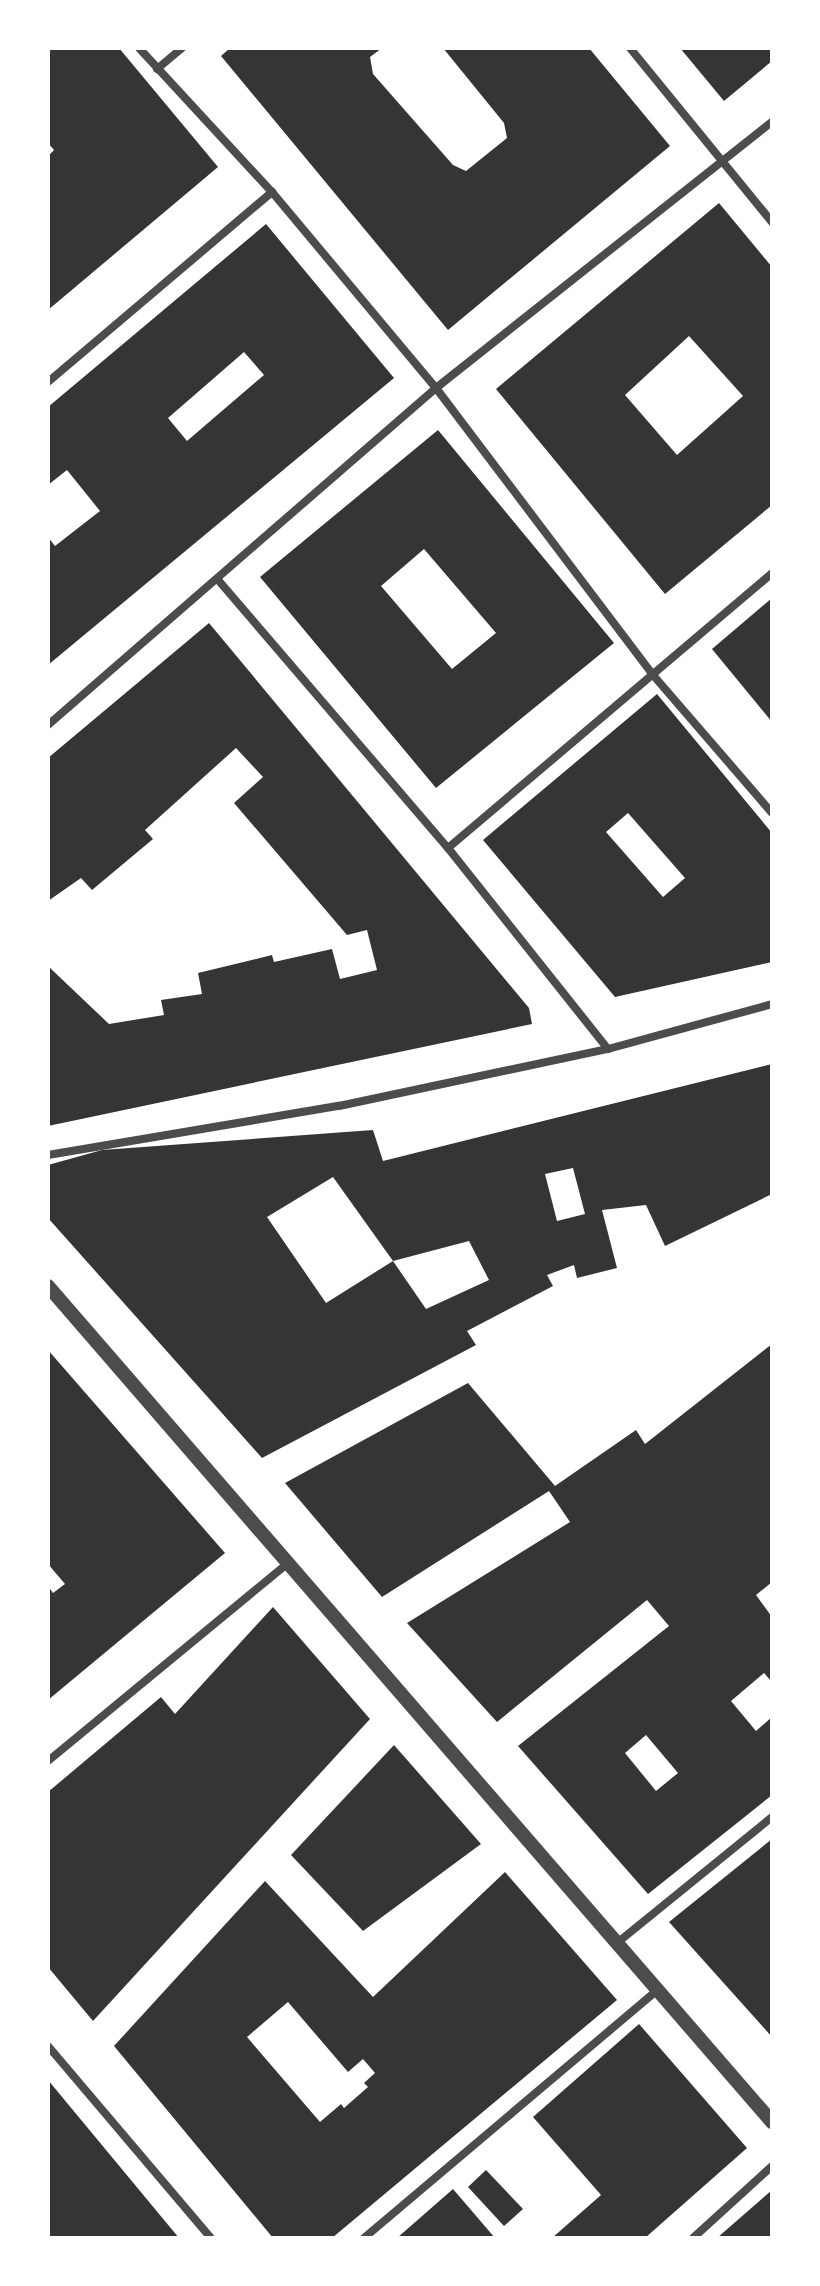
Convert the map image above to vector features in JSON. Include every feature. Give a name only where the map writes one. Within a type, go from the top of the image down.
[{"type":"street","points":[[139,48],[272,192],[436,388],[653,675],[772,813]]},
{"type":"street","points":[[157,69],[182,48]]},
{"type":"street","points":[[630,48],[772,222]]},
{"type":"street","points":[[48,725],[219,581],[436,388],[772,122]]},
{"type":"street","points":[[48,382],[272,192]]},
{"type":"street","points":[[448,848],[772,573]]},
{"type":"street","points":[[219,581],[448,848],[608,1049]]},
{"type":"street","points":[[48,1155],[339,1106],[608,1049],[772,1004]]},
{"type":"street","points":[[48,1286],[772,2122]]},
{"type":"street","points":[[48,1761],[289,1562]]},
{"type":"street","points":[[617,1943],[772,1817]]},
{"type":"street","points":[[364,2238],[657,1990]]},
{"type":"street","points":[[48,2046],[211,2238]]},
{"type":"street","points":[[693,2238],[772,2166]]},
{"type":"building","points":[[48,48],[119,48],[218,167],[48,310],[48,156],[54,150],[48,143]]},
{"type":"building","points":[[230,48],[382,48],[370,57],[373,74],[453,165],[466,171],[507,138],[504,123],[443,48],[589,48],[670,146],[448,330],[221,56]]},
{"type":"building","points":[[680,48],[772,48],[772,61],[724,101]]},
{"type":"building","points":[[719,203],[772,267],[772,505],[665,594],[496,389]],"holes":[[[689,336],[743,396],[677,455],[625,395]]]},
{"type":"building","points":[[266,224],[394,378],[48,665],[48,537],[55,546],[100,511],[67,470],[48,485],[48,407]],"holes":[[[244,352],[264,375],[187,441],[168,418]]]},
{"type":"building","points":[[438,430],[614,643],[436,788],[260,577]],"holes":[[[424,549],[496,633],[452,669],[381,586]]]},
{"type":"building","points":[[772,598],[772,722],[712,649]]},
{"type":"building","points":[[209,623],[529,1008],[532,1024],[48,1126],[48,966],[109,1024],[164,1015],[161,1000],[202,994],[198,973],[272,955],[274,962],[332,949],[340,979],[377,970],[367,930],[347,935],[234,803],[263,777],[236,748],[145,830],[153,839],[92,890],[81,878],[48,901],[48,758]]},
{"type":"building","points":[[657,694],[772,833],[772,962],[615,997],[483,840]],"holes":[[[628,813],[685,878],[663,897],[606,832]]]},
{"type":"building","points":[[772,1064],[772,1194],[665,1246],[646,1205],[602,1210],[617,1268],[577,1278],[574,1265],[547,1275],[553,1286],[467,1331],[476,1345],[262,1458],[48,1218],[48,1165],[102,1150],[373,1130],[383,1161]],"holes":[[[573,1168],[585,1214],[557,1221],[545,1174]],[[333,1177],[393,1261],[326,1303],[267,1217]],[[469,1241],[489,1280],[426,1309],[393,1261]]]},
{"type":"building","points":[[772,1344],[772,1582],[756,1595],[772,1617],[772,1682],[764,1673],[731,1701],[756,1731],[772,1717],[772,1795],[648,1894],[518,1746],[669,1626],[647,1600],[497,1722],[407,1623],[570,1522],[549,1491],[382,1597],[285,1483],[468,1383],[555,1486],[636,1430],[645,1444]],"holes":[[[646,1735],[678,1773],[656,1791],[625,1753]]]},
{"type":"building","points":[[48,1350],[225,1553],[48,1700],[48,1586],[53,1593],[65,1584],[48,1564]]},
{"type":"building","points":[[273,1607],[370,1719],[93,2021],[48,1967],[48,1792],[161,1697],[175,1714]]},
{"type":"building","points":[[394,1745],[481,1844],[363,1931],[291,1855]]},
{"type":"building","points":[[772,1839],[772,2037],[669,1922]]},
{"type":"building","points":[[505,1872],[617,2000],[332,2238],[273,2238],[114,2046],[265,1881],[373,1997]],"holes":[[[288,2002],[348,2072],[363,2059],[375,2073],[364,2083],[368,2087],[344,2108],[341,2104],[320,2122],[247,2037]]]},
{"type":"building","points":[[639,2024],[747,2148],[645,2238],[552,2238],[601,2195],[533,2117]]},
{"type":"building","points":[[48,2080],[179,2238],[48,2238]]},
{"type":"building","points":[[486,2170],[523,2209],[504,2226],[468,2187]]},
{"type":"building","points":[[453,2189],[495,2238],[397,2238]]},
{"type":"building","points":[[772,2190],[772,2238],[717,2238]]}]
